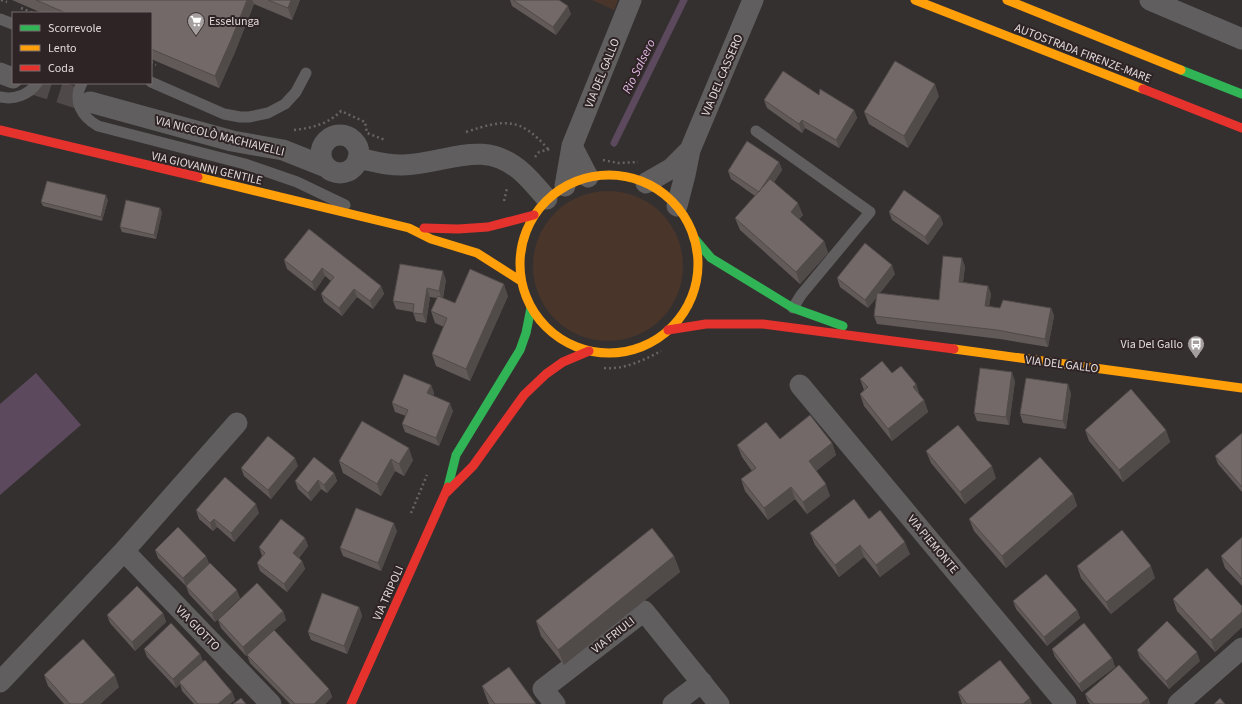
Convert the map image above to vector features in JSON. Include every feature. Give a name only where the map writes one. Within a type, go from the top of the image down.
[{"type":"main road","name":"AUTOSTRADA FIRENZE-MARE","points":[[915,0],[1242,128]]},
{"type":"main road","name":"AUTOSTRADA FIRENZE-MARE","points":[[1007,0],[1242,94]]},
{"type":"main road","name":"VIA GIOVANNI GENTILE","points":[[0,130],[408,228]]},
{"type":"main road","points":[[618,175],[646,183],[668,197],[676,206],[687,221],[694,238],[698,255],[698,272],[695,288],[689,304],[668,330],[639,348],[606,353],[589,351],[575,346],[550,331],[531,308],[524,290],[520,268],[520,254],[525,234],[534,215],[547,199],[565,186],[588,177],[618,175]]},
{"type":"main road","points":[[408,228],[488,227],[534,215]]},
{"type":"main road","points":[[408,228],[431,239],[477,253],[522,281]]},
{"type":"main road","points":[[694,238],[711,258],[793,308],[882,341]]},
{"type":"main road","points":[[447,492],[456,455],[520,350],[526,333],[531,308]]},
{"type":"main road","points":[[668,330],[706,324],[763,324],[882,341]]},
{"type":"main road","name":"VIA DEL GALLO","points":[[882,341],[1242,388]]},
{"type":"main road","points":[[447,492],[473,466],[524,394],[546,374],[564,362],[589,351]]},
{"type":"main road","name":"VIA TRIPOLI","points":[[351,704],[447,492]]},
{"type":"street","name":"VIA DEL GALLO","points":[[565,186],[572,146],[631,0]]},
{"type":"street","name":"VIA DEL CASSERO","points":[[690,150],[753,0]]},
{"type":"street","points":[[1150,0],[1242,39]]},
{"type":"street","points":[[0,73],[12,78]]},
{"type":"street","name":"VIA NICCOLÒ MACHIAVELLI","points":[[90,102],[232,141],[286,140],[336,172],[348,171],[353,168],[358,158]]},
{"type":"street","points":[[326,167],[321,156],[321,150],[324,144],[332,136],[339,135],[345,135],[355,143],[359,152],[358,158],[394,165],[416,164],[468,154],[486,154],[503,160],[522,172],[547,199]]},
{"type":"street","points":[[286,140],[324,144]]},
{"type":"street","points":[[572,146],[588,177]]},
{"type":"street","points":[[646,183],[672,168],[690,150]]},
{"type":"street","points":[[676,206],[685,175],[690,150]]},
{"type":"street","name":"VIA PIEMONTE","points":[[800,385],[1066,704]]},
{"type":"street","points":[[0,682],[124,551],[237,423]]},
{"type":"street","name":"VIA GIOTTO","points":[[124,551],[271,704]]},
{"type":"street","name":"VIA FRIULI","points":[[555,704],[543,689],[644,610],[719,704]]},
{"type":"street","points":[[1178,704],[1242,648]]},
{"type":"street","points":[[673,704],[702,682]]},
{"type":"lane","points":[[0,19],[12,24]]},
{"type":"lane","points":[[152,82],[224,114],[249,117],[268,113],[285,104],[296,92],[306,72]]},
{"type":"lane","points":[[0,97],[13,98],[25,94],[34,88],[36,84]]},
{"type":"lane","points":[[81,84],[78,95],[81,111],[86,118],[98,126],[245,164],[278,175],[314,190],[377,221]]},
{"type":"lane","points":[[756,131],[870,212],[801,295],[793,308]]},
{"type":"path","points":[[286,140],[302,129],[324,124],[341,111],[365,122],[367,132],[386,141]]},
{"type":"path","points":[[465,132],[486,125],[505,123],[520,126],[533,133],[548,149]]},
{"type":"path","points":[[598,368],[613,369],[643,361],[663,350]]},
{"type":"shaded area","points":[[592,0],[618,0],[614,10]]},
{"type":"shaded area","points":[[615,191],[637,196],[650,203],[666,218],[678,237],[682,251],[682,281],[678,295],[671,308],[656,324],[637,336],[623,340],[601,341],[579,336],[566,329],[545,308],[538,295],[534,281],[533,259],[538,237],[545,224],[566,203],[579,196],[593,192]]},
{"type":"shaded area","points":[[36,373],[81,425],[0,495],[0,404]]},
{"type":"building","name":"Esselunga","points":[[36,0],[247,0],[215,76],[152,49],[152,12],[64,12]]},
{"type":"building","points":[[268,0],[291,0],[288,8]]},
{"type":"building","points":[[513,0],[559,0],[568,6],[553,27]]},
{"type":"building","points":[[895,61],[935,84],[904,136],[864,112]]},
{"type":"building","points":[[783,71],[819,95],[820,89],[854,110],[836,140],[802,120],[799,124],[764,100]]},
{"type":"building","points":[[747,141],[779,162],[759,192],[728,171]]},
{"type":"building","points":[[770,179],[798,203],[791,212],[824,241],[796,272],[735,218]]},
{"type":"building","points":[[47,181],[106,195],[101,217],[41,202]]},
{"type":"building","points":[[904,190],[940,216],[925,237],[889,212]]},
{"type":"building","points":[[126,200],[160,208],[154,235],[120,227]]},
{"type":"building","points":[[309,229],[381,286],[370,301],[354,289],[339,308],[321,294],[334,277],[322,268],[312,282],[284,260]]},
{"type":"building","points":[[865,243],[892,265],[865,300],[837,278]]},
{"type":"building","points":[[943,256],[962,258],[959,282],[988,286],[985,306],[1000,308],[1003,300],[1051,308],[1045,339],[997,330],[874,316],[877,293],[939,300]]},
{"type":"building","points":[[400,264],[443,271],[439,291],[427,288],[423,314],[413,313],[414,304],[393,301]]},
{"type":"building","points":[[470,269],[504,284],[466,369],[432,354],[447,318],[431,311],[438,296],[455,303]]},
{"type":"building","points":[[882,361],[892,373],[901,366],[916,384],[913,387],[924,400],[888,429],[860,394],[868,387],[860,379]]},
{"type":"building","points":[[980,368],[1012,372],[1006,417],[974,413]]},
{"type":"building","points":[[404,374],[431,385],[427,393],[450,403],[436,438],[402,424],[408,410],[392,403]]},
{"type":"building","points":[[1026,378],[1068,384],[1063,421],[1020,414]]},
{"type":"building","points":[[1131,389],[1166,430],[1119,470],[1085,430]]},
{"type":"building","points":[[810,415],[832,443],[809,461],[826,484],[803,502],[791,487],[764,508],[741,479],[756,468],[737,445],[766,422],[780,439]]},
{"type":"building","points":[[362,421],[409,448],[399,464],[391,459],[377,484],[339,461]]},
{"type":"building","points":[[958,425],[992,466],[960,492],[926,451]]},
{"type":"building","points":[[1242,433],[1242,487],[1215,456]]},
{"type":"building","points":[[268,436],[295,458],[268,490],[241,468]]},
{"type":"building","points":[[314,457],[334,473],[324,485],[318,480],[308,493],[295,481]]},
{"type":"building","points":[[1040,457],[1073,494],[1002,556],[969,519]]},
{"type":"building","points":[[225,477],[256,504],[231,533],[214,519],[210,523],[196,510]]},
{"type":"building","points":[[854,499],[869,519],[880,510],[905,542],[876,565],[860,545],[835,565],[810,533]]},
{"type":"building","points":[[356,508],[394,523],[378,563],[340,548]]},
{"type":"building","points":[[281,519],[305,538],[293,553],[302,561],[284,584],[257,563],[265,553],[259,547]]},
{"type":"building","points":[[178,527],[206,556],[183,578],[155,550]]},
{"type":"building","points":[[652,528],[674,556],[558,650],[536,621]]},
{"type":"building","points":[[1122,530],[1151,566],[1106,602],[1077,566]]},
{"type":"building","points":[[1242,537],[1242,579],[1221,556]]},
{"type":"building","points":[[210,563],[237,590],[212,613],[186,586]]},
{"type":"building","points":[[1207,568],[1242,606],[1242,612],[1211,640],[1173,599]]},
{"type":"building","points":[[1046,574],[1077,610],[1044,637],[1013,601]]},
{"type":"building","points":[[257,583],[283,611],[243,647],[218,620]]},
{"type":"building","points":[[137,586],[163,613],[132,642],[107,615]]},
{"type":"building","points":[[322,593],[359,607],[344,646],[308,632]]},
{"type":"building","points":[[1167,621],[1197,652],[1166,681],[1137,650]]},
{"type":"building","points":[[171,623],[200,654],[173,679],[144,649]]},
{"type":"building","points":[[1084,623],[1112,658],[1079,684],[1052,649]]},
{"type":"building","points":[[274,630],[329,689],[314,704],[295,704],[247,655]]},
{"type":"building","points":[[83,639],[115,675],[82,704],[70,704],[44,675]]},
{"type":"building","points":[[205,660],[232,692],[218,704],[198,704],[179,682]]},
{"type":"building","points":[[1000,660],[1030,698],[1023,704],[967,704],[958,692]]},
{"type":"building","points":[[1119,665],[1148,698],[1141,704],[1094,704],[1085,694]]},
{"type":"building","points":[[509,667],[536,704],[495,704],[482,686]]},
{"type":"building","points":[[241,698],[246,704],[233,704]]},
{"type":"building","points":[[1220,698],[1225,704],[1214,704]]},
{"type":"waterway","name":"Rio Salsero","points":[[614,143],[684,0]]},
{"type":"tunnel","points":[[33,84],[90,102]]},
{"type":"traffic: fast","points":[[1181,70],[1242,94]]},
{"type":"traffic: fast","points":[[694,238],[711,258],[793,308],[843,326]]},
{"type":"traffic: fast","points":[[448,487],[456,455],[520,350],[526,333],[531,308]]},
{"type":"traffic: slow","points":[[915,0],[1143,89]]},
{"type":"traffic: slow","points":[[1007,0],[1181,70]]},
{"type":"traffic: slow","points":[[600,175],[618,175],[651,185],[672,201],[688,222],[694,238],[698,255],[698,264],[698,273],[694,290],[688,306],[672,327],[651,343],[635,349],[618,353],[600,353],[567,343],[553,333],[540,320],[530,306],[524,290],[520,273],[520,255],[530,222],[540,208],[553,195],[567,185],[583,179],[600,175]]},
{"type":"traffic: slow","points":[[198,177],[409,228],[431,239],[477,253],[521,281]]},
{"type":"traffic: slow","points":[[954,349],[1242,388]]},
{"type":"traffic: jam","points":[[1143,89],[1242,128]]},
{"type":"traffic: jam","points":[[0,130],[198,177]]},
{"type":"traffic: jam","points":[[424,228],[458,229],[488,227],[534,215]]},
{"type":"traffic: jam","points":[[668,330],[706,324],[763,324],[954,349]]},
{"type":"traffic: jam","points":[[447,492],[473,466],[524,395],[546,374],[563,362],[589,351]]},
{"type":"traffic: jam","points":[[351,704],[448,487]]},
{"type":"place","name":"Esselunga","points":[[196,36]]},
{"type":"place","name":"Via Del Gallo","points":[[1196,359]]}]
